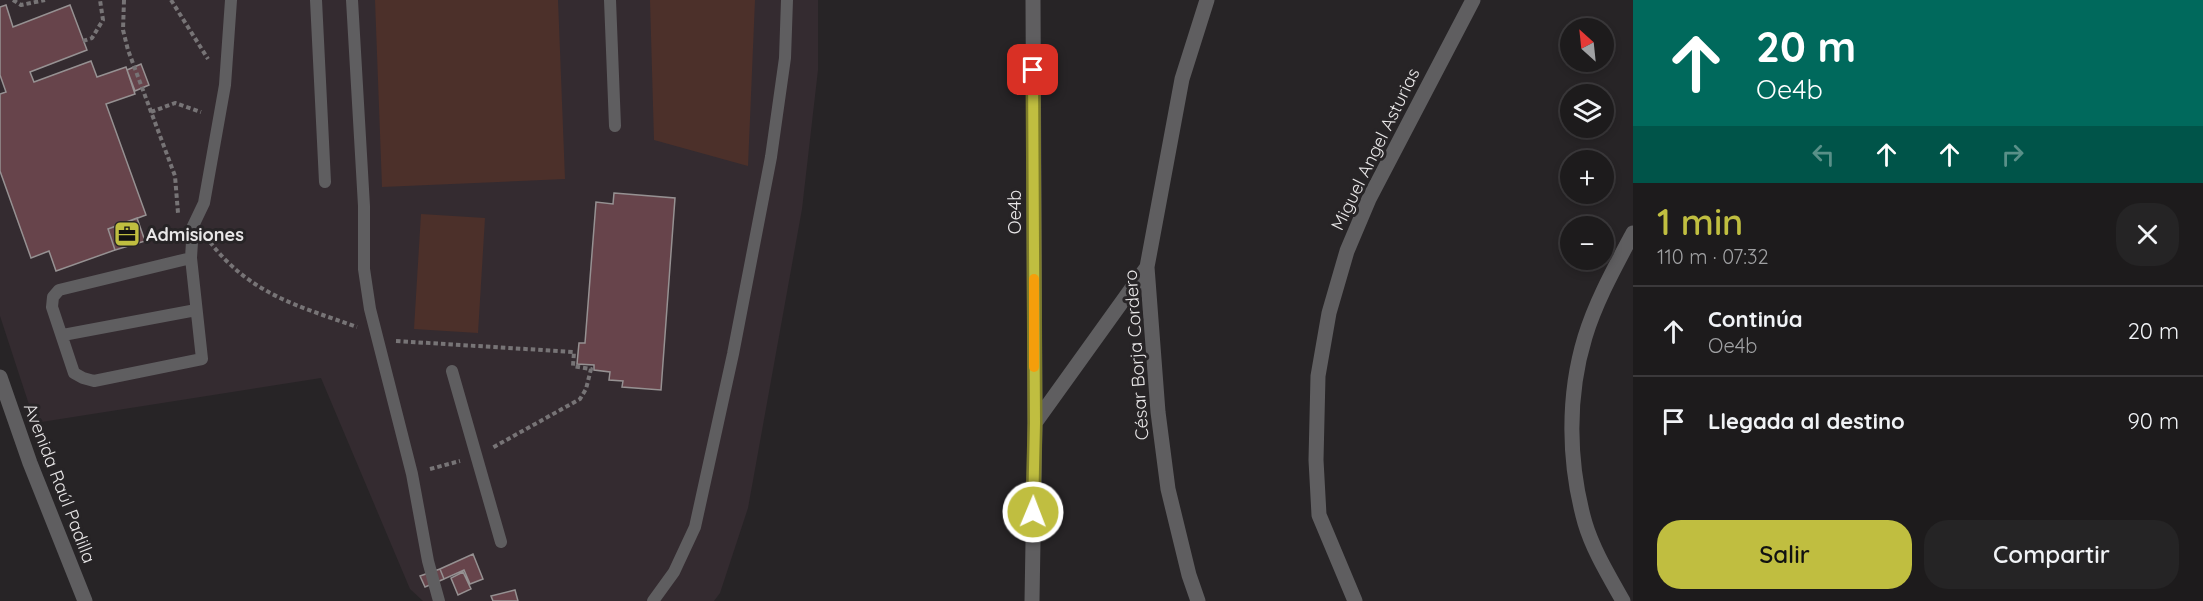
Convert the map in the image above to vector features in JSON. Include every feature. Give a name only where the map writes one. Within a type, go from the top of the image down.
[{"type":"street","name":"Oe4b","points":[[1033,0],[1035,423]]},
{"type":"street","name":"César Borja Cordero","points":[[1198,601],[1189,575],[1168,489],[1158,412],[1148,267],[1182,80],[1207,0]]},
{"type":"street","name":"Miguel Angel Asturias","points":[[1355,601],[1319,515],[1316,460],[1318,376],[1329,314],[1347,252],[1369,199],[1473,0]]},
{"type":"street","points":[[1623,601],[1603,567],[1586,524],[1575,479],[1572,428],[1575,381],[1585,336],[1603,290],[1633,233]]},
{"type":"street","points":[[1032,601],[1035,423],[1148,267]]},
{"type":"street","name":"Avenida Raúl Padilla","points":[[0,378],[30,463],[85,601]]},
{"type":"lane","points":[[191,258],[59,290],[53,297],[52,307],[74,373],[94,381],[202,359],[191,258],[193,226],[204,203],[225,85],[231,0]]},
{"type":"lane","points":[[316,0],[325,182]]},
{"type":"lane","points":[[352,0],[364,206],[364,268],[370,309],[411,474],[428,561],[439,601]]},
{"type":"lane","points":[[610,0],[615,126]]},
{"type":"lane","points":[[659,598],[695,527],[733,354],[771,157],[785,58],[787,0]]},
{"type":"lane","points":[[63,336],[196,310]]},
{"type":"lane","points":[[452,371],[501,542]]},
{"type":"path","points":[[13,0],[21,5],[45,0]]},
{"type":"path","points":[[83,41],[92,38],[103,20],[100,0]]},
{"type":"path","points":[[124,0],[123,30],[128,50],[174,176],[178,223]]},
{"type":"path","points":[[171,0],[225,85]]},
{"type":"path","points":[[151,112],[176,103],[219,117]]},
{"type":"shaded area","points":[[0,0],[818,0],[818,70],[802,209],[748,508],[720,593],[714,601],[423,601],[410,589],[321,378],[35,423],[0,316]]},
{"type":"shaded area","points":[[375,0],[558,0],[565,179],[382,187]]},
{"type":"shaded area","points":[[650,0],[755,0],[748,166],[654,140]]},
{"type":"shaded area","points":[[421,214],[485,218],[478,333],[414,329]]},
{"type":"building","points":[[6,5],[13,27],[70,5],[87,50],[30,72],[34,82],[91,61],[97,77],[126,67],[135,94],[106,104],[146,215],[108,229],[115,250],[56,271],[49,251],[31,258],[0,171],[0,94],[6,92],[0,75],[0,7]]},
{"type":"building","points":[[141,64],[149,85],[135,91],[127,70]]},
{"type":"building","points":[[614,193],[675,198],[661,390],[622,387],[623,381],[609,380],[610,372],[594,370],[594,365],[577,364],[579,343],[585,343],[596,202],[613,204]]},
{"type":"building","points":[[137,218],[145,241],[115,250],[108,229]]},
{"type":"building","points":[[473,554],[483,579],[470,584],[464,570],[444,579],[440,569]]},
{"type":"building","points":[[440,569],[444,579],[425,587],[420,576]]},
{"type":"building","points":[[463,572],[471,589],[458,595],[451,578]]},
{"type":"building","points":[[515,590],[518,601],[493,601],[491,596]]},
{"type":"slow traffic","points":[[1034,279],[1034,367]]},
{"type":"place","name":"Admisiones","points":[[127,234]]},
{"type":"route","points":[[1033,70],[1035,423],[1033,512]]}]
